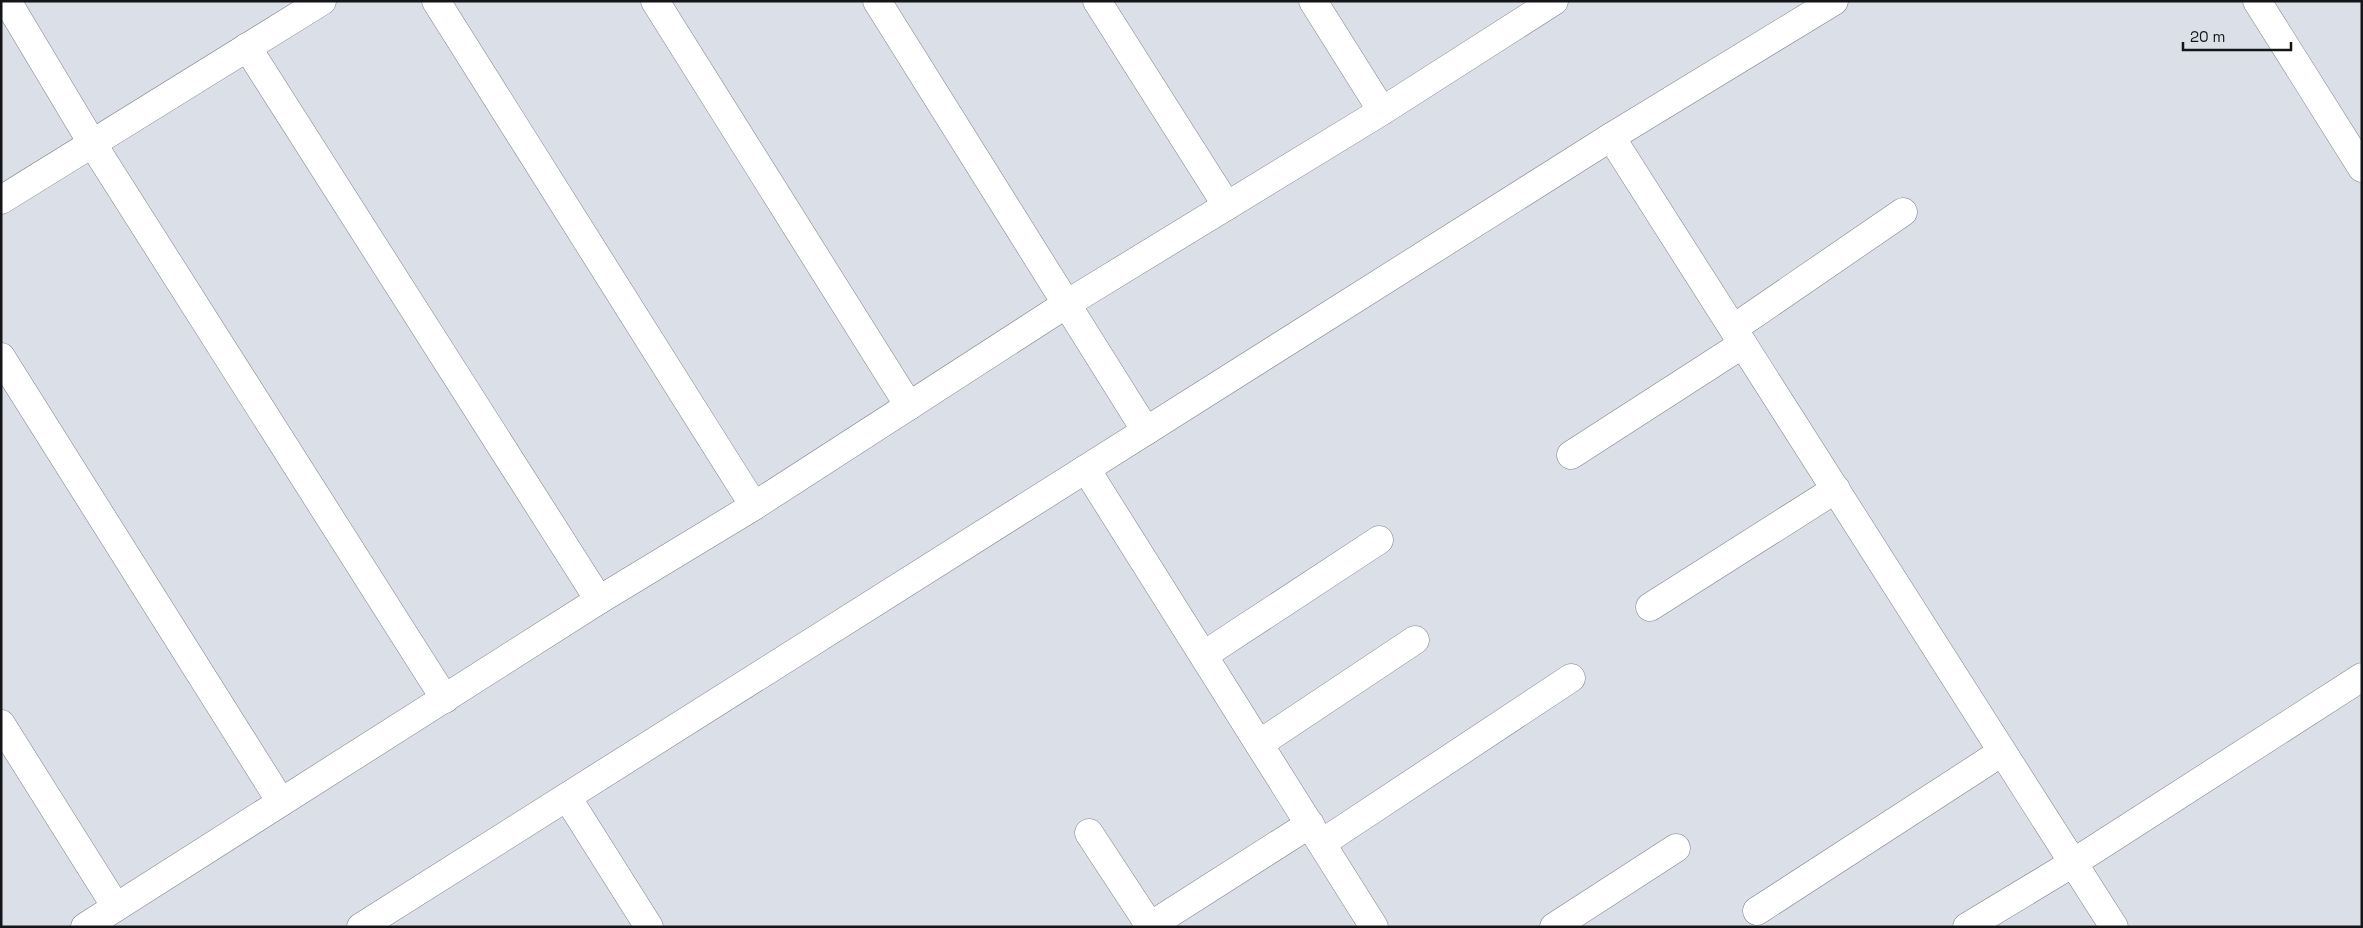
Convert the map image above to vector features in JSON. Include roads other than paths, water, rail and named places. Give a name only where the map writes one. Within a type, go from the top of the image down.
[{"type":"street","points":[[7,1],[92,144],[445,699]]},
{"type":"street","points":[[1,200],[322,1]]},
{"type":"street","points":[[436,1],[754,506]]},
{"type":"street","points":[[655,1],[909,406]]},
{"type":"street","points":[[877,1],[1068,303],[1146,431]]},
{"type":"street","points":[[1097,1],[1227,206]]},
{"type":"street","points":[[1313,1],[1382,111]]},
{"type":"street","points":[[361,927],[1611,137],[1834,1]]},
{"type":"street","points":[[2257,1],[2360,162]]},
{"type":"street","points":[[85,927],[599,600],[754,506],[1068,303],[1382,111],[1541,5]]},
{"type":"street","points":[[247,47],[599,600]]},
{"type":"street","points":[[1611,137],[2114,927]]},
{"type":"street","points":[[1571,454],[1738,336],[1903,212]]},
{"type":"street","points":[[1,357],[281,802]]},
{"type":"street","points":[[1086,469],[1374,927]]},
{"type":"street","points":[[1650,607],[1836,489]]},
{"type":"street","points":[[1204,655],[1379,540]]},
{"type":"street","points":[[1259,744],[1416,640]]},
{"type":"street","points":[[1967,927],[2073,862],[2362,677]]},
{"type":"street","points":[[1088,833],[1150,926],[1316,834],[1571,678]]},
{"type":"street","points":[[1,724],[116,907]]},
{"type":"street","points":[[1757,911],[2002,752]]},
{"type":"street","points":[[568,797],[649,927]]},
{"type":"street","points":[[1554,927],[1676,848]]}]
